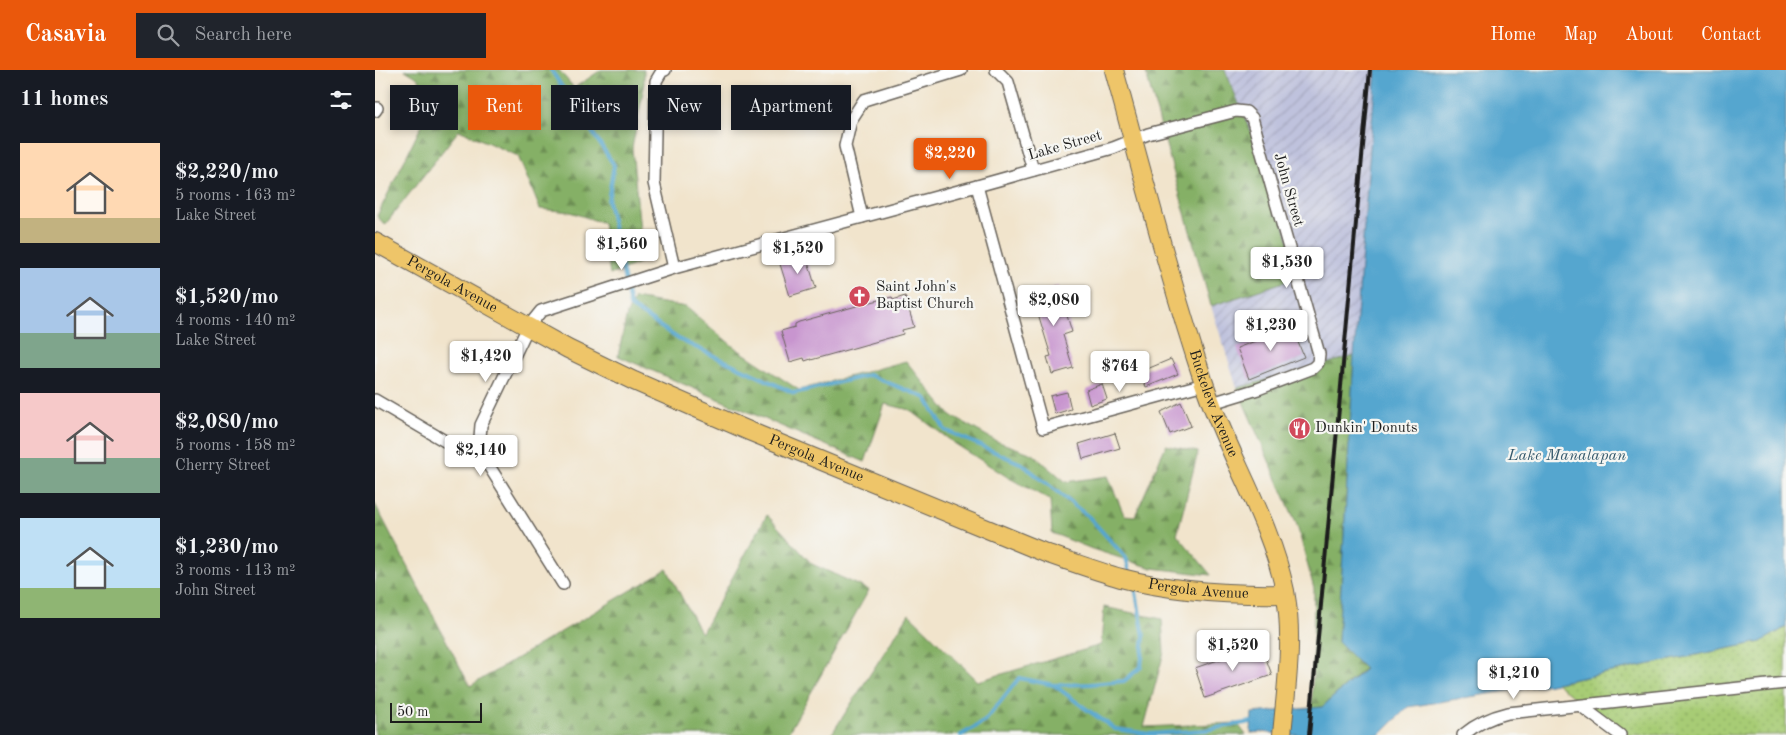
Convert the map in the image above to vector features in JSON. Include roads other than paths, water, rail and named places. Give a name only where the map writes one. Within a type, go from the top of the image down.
[{"type":"main road","name":"Buckelew Avenue","points":[[1114,70],[1204,384],[1277,559],[1285,594],[1289,633],[1283,735]]},
{"type":"main road","name":"Pergola Avenue","points":[[375,242],[568,349],[634,381],[749,431],[1048,554],[1122,578],[1156,586],[1238,594],[1285,594]]},
{"type":"street","points":[[665,70],[662,71],[656,81],[654,184],[674,268]]},
{"type":"street","points":[[862,217],[845,146],[851,120],[864,100],[961,70]]},
{"type":"street","points":[[996,70],[1008,82],[1033,170]]},
{"type":"street","name":"Lake Street","points":[[479,450],[481,425],[528,327],[541,311],[674,268],[1113,148],[1133,139],[1236,112],[1246,112],[1252,118]]},
{"type":"street","name":"John Street","points":[[1211,403],[1258,389],[1313,368],[1318,363],[1319,354],[1252,118]]},
{"type":"street","points":[[977,186],[1043,428],[1204,384]]},
{"type":"street","points":[[375,400],[455,447],[479,450],[563,584]]},
{"type":"street","points":[[1463,735],[1474,726],[1498,716],[1786,683]]},
{"type":"street","points":[[1581,706],[1620,735]]},
{"type":"water","name":"Lake Manalapan","points":[[1376,70],[1786,70],[1786,627],[1761,642],[1556,683],[1408,707],[1380,735],[1251,733],[1252,713],[1322,707],[1365,669],[1338,642],[1354,356]]},
{"type":"waterway","points":[[551,70],[614,165],[608,201],[630,306],[680,340],[794,393],[869,375],[926,398],[945,430],[1022,464],[1089,517],[1126,558],[1131,576]]},
{"type":"waterway","points":[[1054,685],[1124,681],[1141,667],[1144,636],[1135,587]]},
{"type":"waterway","points":[[961,735],[985,721],[1019,678],[1054,685],[1115,729],[1150,734],[1205,730],[1251,722]]},
{"type":"railway","points":[[1309,735],[1370,70]]},
{"type":"place","name":"Saint John's Baptist Church","points":[[860,296]]},
{"type":"place","name":"Dunkin' Donuts","points":[[1299,428]]}]
